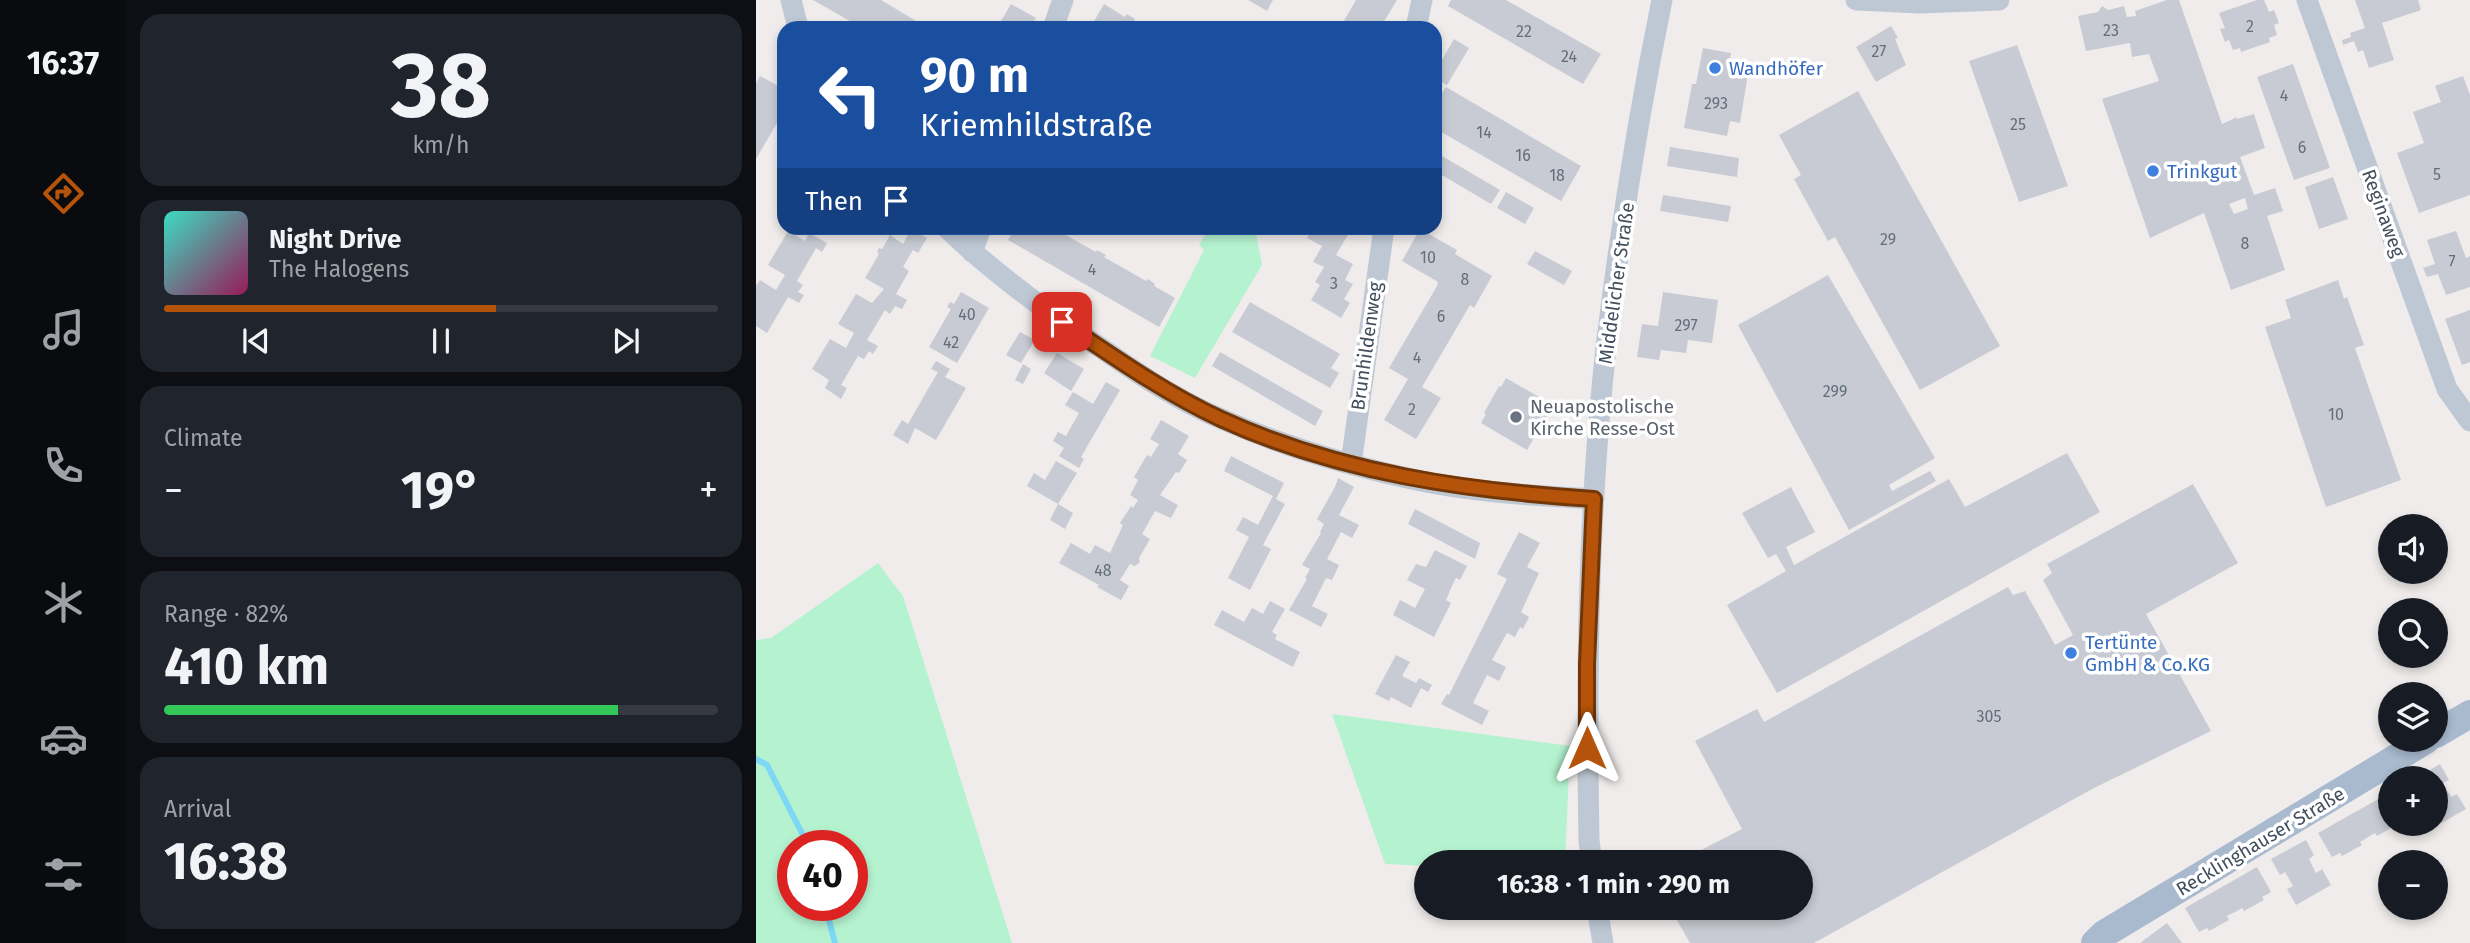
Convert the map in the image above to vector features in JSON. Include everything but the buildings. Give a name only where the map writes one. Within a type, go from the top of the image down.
[{"type":"main road","points":[[2448,727],[2470,713]]},
{"type":"main road","name":"Recklinghauser Straße","points":[[2095,943],[2104,934],[2406,752]]},
{"type":"street","points":[[791,0],[796,21]]},
{"type":"street","points":[[1056,21],[1063,0]]},
{"type":"street","points":[[1418,21],[1422,0]]},
{"type":"street","name":"Middelicher Straße","points":[[1590,850],[1587,664],[1594,499],[1607,340],[1643,96],[1662,0]]},
{"type":"street","points":[[1856,0],[1920,4],[1999,0]]},
{"type":"street","name":"Reginaweg","points":[[2307,0],[2447,389],[2470,421]]},
{"type":"street","points":[[954,235],[1062,322],[1132,370],[1223,420],[1351,464],[1432,483],[1501,493],[1594,499]]},
{"type":"street","points":[[972,252],[978,235]]},
{"type":"street","name":"Brunhildenweg","points":[[1351,464],[1383,235]]},
{"type":"street","points":[[1599,920],[1603,943]]},
{"type":"green space","points":[[1205,235],[1256,235],[1262,265],[1195,378],[1150,356],[1204,250],[1199,245]]},
{"type":"green space","points":[[878,563],[903,596],[1012,943],[756,943],[756,640],[771,638]]},
{"type":"green space","points":[[1332,714],[1570,746],[1566,850],[1414,850],[1414,865],[1385,864]]},
{"type":"waterway","points":[[756,759],[767,765],[800,830]]},
{"type":"waterway","points":[[829,921],[835,943]]},
{"type":"place","name":"Wandhöfer","points":[[1715,68]]},
{"type":"place","name":"Trinkgut","points":[[2153,171]]},
{"type":"place","name":"Neuapostolische Kirche Resse-Ost","points":[[1516,417]]},
{"type":"place","name":"Tertünte GmbH & Co.KG","points":[[2071,653]]},
{"type":"route","points":[[1062,322],[1132,370],[1186,401],[1223,420],[1311,452],[1432,483],[1501,493],[1594,499],[1587,664],[1587,748]]}]
